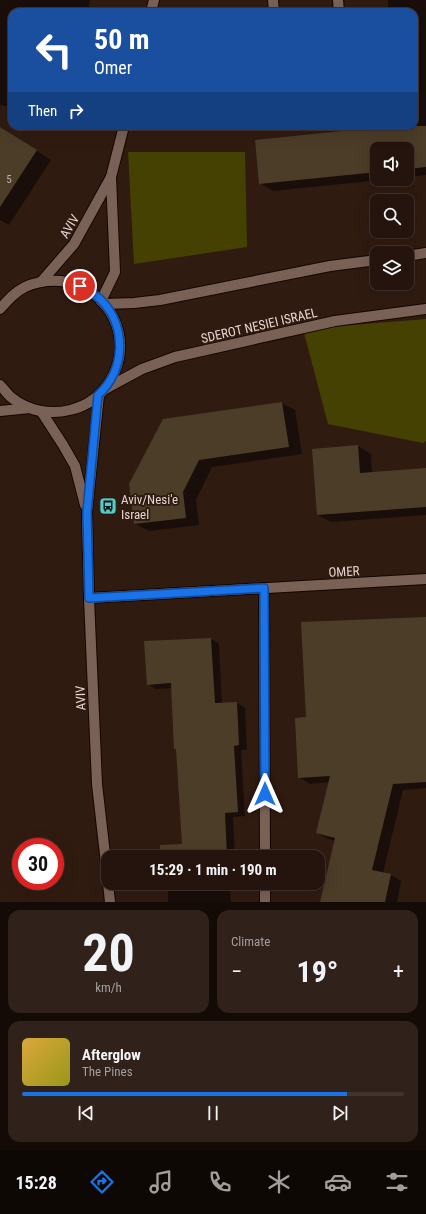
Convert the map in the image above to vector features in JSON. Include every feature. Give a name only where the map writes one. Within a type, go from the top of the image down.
[{"type":"street","name":"AVIV","points":[[41,282],[74,244],[111,177],[123,130]]},
{"type":"street","name":"AVIV","points":[[103,302],[115,272],[111,177]]},
{"type":"street","points":[[414,255],[426,253]]},
{"type":"street","points":[[103,302],[134,303],[160,300],[330,266],[370,261]]},
{"type":"street","name":"AVIV","points":[[0,308],[13,295],[26,287],[41,282],[67,282],[80,286],[92,292],[103,302],[113,316],[119,335],[120,354],[115,373],[102,392],[79,408],[60,413],[30,408],[12,398],[0,385]]},
{"type":"street","name":"SDEROT NESIEI ISRAEL","points":[[102,392],[142,369],[175,357],[335,320],[426,309]]},
{"type":"street","name":"AVIV","points":[[102,392],[87,512],[97,784],[104,850]]},
{"type":"street","points":[[0,411],[30,408]]},
{"type":"street","name":"AVIV","points":[[41,411],[75,466],[87,512]]},
{"type":"street","name":"OMER","points":[[89,598],[426,579]]},
{"type":"street","points":[[264,588],[265,850]]},
{"type":"street","name":"AVIV","points":[[109,890],[110,902]]},
{"type":"street","points":[[265,890],[265,902]]},
{"type":"shaded area","points":[[128,152],[245,152],[247,247],[134,264]]},
{"type":"shaded area","points":[[426,319],[426,441],[423,443],[328,424],[303,329]]},
{"type":"building","points":[[418,126],[426,126],[426,167],[414,168],[414,142],[370,142],[370,173],[259,184],[255,140],[352,130],[418,130]]},
{"type":"building","points":[[0,127],[37,150],[0,207]]},
{"type":"building","points":[[282,402],[289,447],[199,460],[183,492],[186,518],[134,524],[129,484],[163,419]]},
{"type":"building","points":[[358,445],[360,473],[426,468],[426,507],[317,515],[312,449]]},
{"type":"building","points":[[426,617],[426,782],[393,784],[372,870],[391,874],[385,902],[320,902],[323,890],[325,890],[325,881],[335,838],[316,833],[330,776],[298,778],[295,718],[306,717],[301,622]]},
{"type":"building","points":[[211,638],[215,703],[237,702],[239,745],[234,746],[238,812],[225,813],[227,850],[160,850],[160,845],[182,844],[176,749],[174,749],[171,683],[147,685],[144,641]]},
{"type":"place","name":"Aviv/Nesi'e Israel","points":[[108,506]]},
{"type":"route","points":[[80,286],[92,292],[101,300],[113,316],[119,335],[120,354],[115,373],[105,389],[98,395],[87,512],[89,598],[264,588],[265,794]]}]
